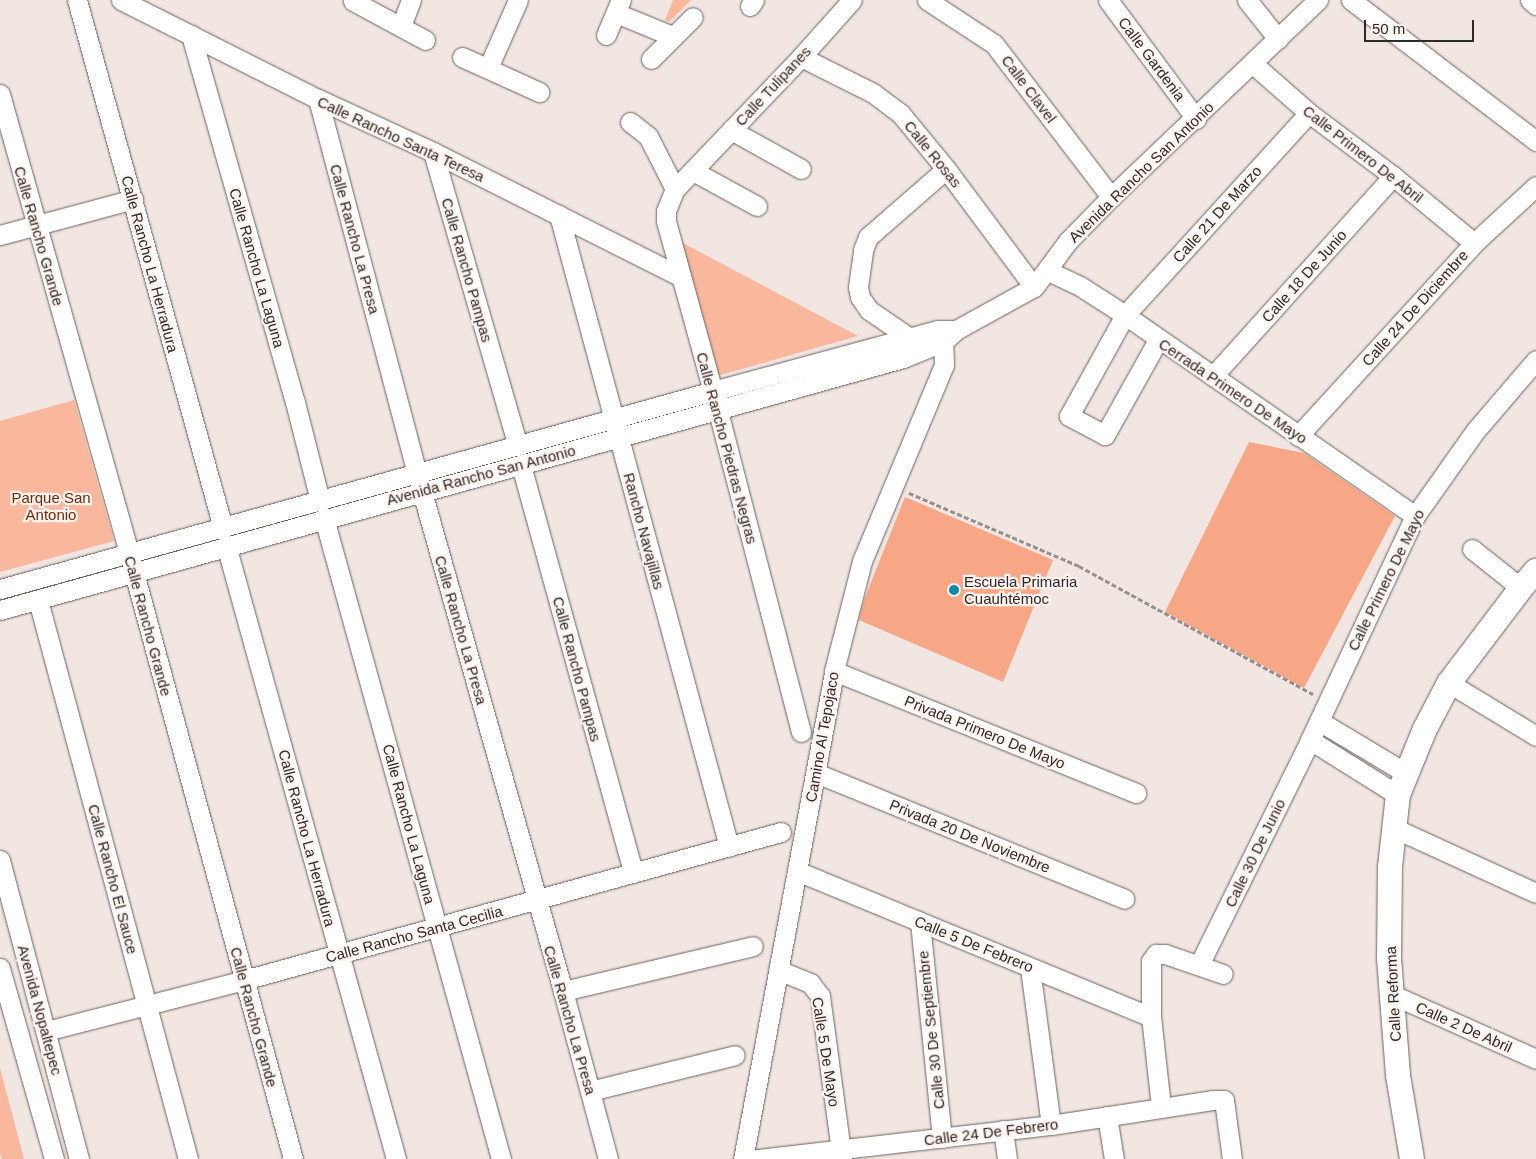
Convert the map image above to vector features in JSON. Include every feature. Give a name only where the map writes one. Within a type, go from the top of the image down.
[{"type":"main road","name":"Calle Reforma","points":[[1412,1159],[1398,1075],[1392,994],[1390,867],[1394,828],[1402,784],[1425,729],[1449,683],[1528,580]]},
{"type":"street","name":"Calle Rancho La Herradura","points":[[77,0],[396,1159]]},
{"type":"street","name":"Calle Rancho Santa Teresa","points":[[121,0],[318,99],[433,152],[681,277]]},
{"type":"street","points":[[400,26],[411,0]]},
{"type":"street","points":[[488,68],[518,0]]},
{"type":"street","name":"Calle Tulipanes","points":[[693,171],[852,0]]},
{"type":"street","name":"Calle Clavel","points":[[927,0],[994,44],[1111,197]]},
{"type":"street","name":"Calle Gardenia","points":[[1108,0],[1196,119]]},
{"type":"street","points":[[1246,0],[1278,39]]},
{"type":"street","name":"Avenida Rancho San Antonio","points":[[420,483],[518,446],[718,410],[946,334],[1034,287],[1048,271],[1068,241],[1111,197],[1196,119],[1318,0]]},
{"type":"street","points":[[1351,0],[1536,141]]},
{"type":"street","points":[[1530,0],[1536,5]]},
{"type":"street","points":[[353,1],[426,40]]},
{"type":"street","points":[[606,34],[618,6],[672,36]]},
{"type":"street","points":[[651,60],[672,36],[693,17]]},
{"type":"street","name":"Calle Rancho La Laguna","points":[[191,35],[295,402],[322,509],[501,1159]]},
{"type":"street","points":[[462,57],[538,92]]},
{"type":"street","name":"Calle Rosas","points":[[801,57],[873,93],[900,113],[946,169],[1034,287]]},
{"type":"street","name":"Calle Primero De Abril","points":[[1253,64],[1309,113],[1393,176],[1474,243]]},
{"type":"street","name":"Calle Rancho Grande","points":[[0,94],[131,563],[293,1159]]},
{"type":"street","name":"Calle Rancho La Presa","points":[[318,99],[420,483],[536,901],[563,991],[608,1159]]},
{"type":"street","name":"Calle 21 De Marzo","points":[[1158,340],[1105,435],[1069,416],[1125,315],[1309,113]]},
{"type":"street","points":[[630,122],[648,136],[674,189]]},
{"type":"street","points":[[731,130],[801,169]]},
{"type":"street","name":"Calle Rancho Pampas","points":[[433,152],[518,446]]},
{"type":"street","points":[[914,345],[869,310],[860,297],[858,287],[863,250],[868,237],[946,169]]},
{"type":"street","points":[[693,171],[757,206]]},
{"type":"street","name":"Calle Rancho Piedras Negras","points":[[693,171],[674,189],[666,211],[666,221],[713,391],[801,732]]},
{"type":"street","name":"Calle 18 De Junio","points":[[1213,376],[1393,176]]},
{"type":"street","name":"Calle 24 De Diciembre","points":[[1298,436],[1474,243],[1536,186]]},
{"type":"street","points":[[0,235],[132,199]]},
{"type":"street","name":"Rancho Navajillas","points":[[558,215],[729,847]]},
{"type":"street","name":"Cerrada Primero De Mayo","points":[[1048,271],[1080,286],[1125,315],[1158,340],[1415,516]]},
{"type":"street","name":"Camino Al Tepojaco","points":[[743,1159],[834,671],[862,561],[944,365],[946,334]]},
{"type":"street","name":"Avenida Rancho San Antonio","points":[[0,589],[131,563],[420,483],[521,465],[713,391],[914,345]]},
{"type":"street","name":"Calle Primero De Mayo","points":[[1310,740],[1415,516],[1476,430],[1536,360]]},
{"type":"street","name":"Calle Rancho Pampas","points":[[521,465],[633,873]]},
{"type":"street","points":[[1472,549],[1528,580]]},
{"type":"street","name":"Avenida Rancho San Antonio","points":[[0,610],[38,600],[131,563]]},
{"type":"street","name":"Calle Rancho El Sauce","points":[[38,600],[188,1159]]},
{"type":"street","name":"Privada Primero De Mayo","points":[[834,671],[1136,793]]},
{"type":"street","points":[[1449,683],[1536,736]]},
{"type":"street","points":[[1319,721],[1402,784]]},
{"type":"street","points":[[1310,740],[1402,784]]},
{"type":"street","name":"Calle 30 De Junio","points":[[1199,965],[1310,740]]},
{"type":"street","name":"Privada 20 De Noviembre","points":[[816,773],[1124,899]]},
{"type":"street","points":[[1394,828],[1536,893]]},
{"type":"street","name":"Calle Rancho Santa Cecilia","points":[[46,1031],[244,980],[782,832]]},
{"type":"street","name":"Avenida Nopaltepec","points":[[0,860],[79,1159]]},
{"type":"street","name":"Calle 5 De Febrero","points":[[797,872],[1151,1017]]},
{"type":"street","name":"Calle 30 De Septiembre","points":[[920,922],[942,1138]]},
{"type":"street","points":[[563,991],[754,946]]},
{"type":"street","points":[[1161,1107],[1151,1017],[1151,961],[1156,954],[1199,965],[1223,974]]},
{"type":"street","points":[[0,968],[54,1159]]},
{"type":"street","points":[[1030,968],[1051,1125]]},
{"type":"street","name":"Calle 5 De Mayo","points":[[778,970],[810,983],[820,996],[841,1154]]},
{"type":"street","name":"Calle 2 De Abril","points":[[1392,994],[1536,1059]]},
{"type":"street","points":[[590,1091],[735,1055]]},
{"type":"street","name":"Calle 24 De Febrero","points":[[757,1159],[841,1154],[942,1138],[1051,1125],[1212,1100],[1224,1100],[1232,1159]]},
{"type":"street","points":[[1107,1116],[1114,1159]]},
{"type":"street","points":[[1003,1130],[1007,1159]]},
{"type":"path","points":[[893,487],[1079,566],[1327,703]]},
{"type":"green space","points":[[673,0],[691,0],[669,22],[665,20]]},
{"type":"green space","points":[[681,242],[858,336],[717,376]]},
{"type":"green space","name":"Parque San Antonio","points":[[74,400],[114,541],[0,572],[0,421]]},
{"type":"green space","points":[[0,1068],[24,1159],[2,1159],[0,1153]]},
{"type":"building","points":[[1249,442],[1304,453],[1395,516],[1304,688],[1165,612]]},
{"type":"building","name":"Escuela Primaria Cuauhtémoc","points":[[905,497],[1053,560],[1003,682],[859,620],[864,600]]},
{"type":"place","name":"Escuela Primaria Cuauhtémoc","points":[[954,590]]}]
